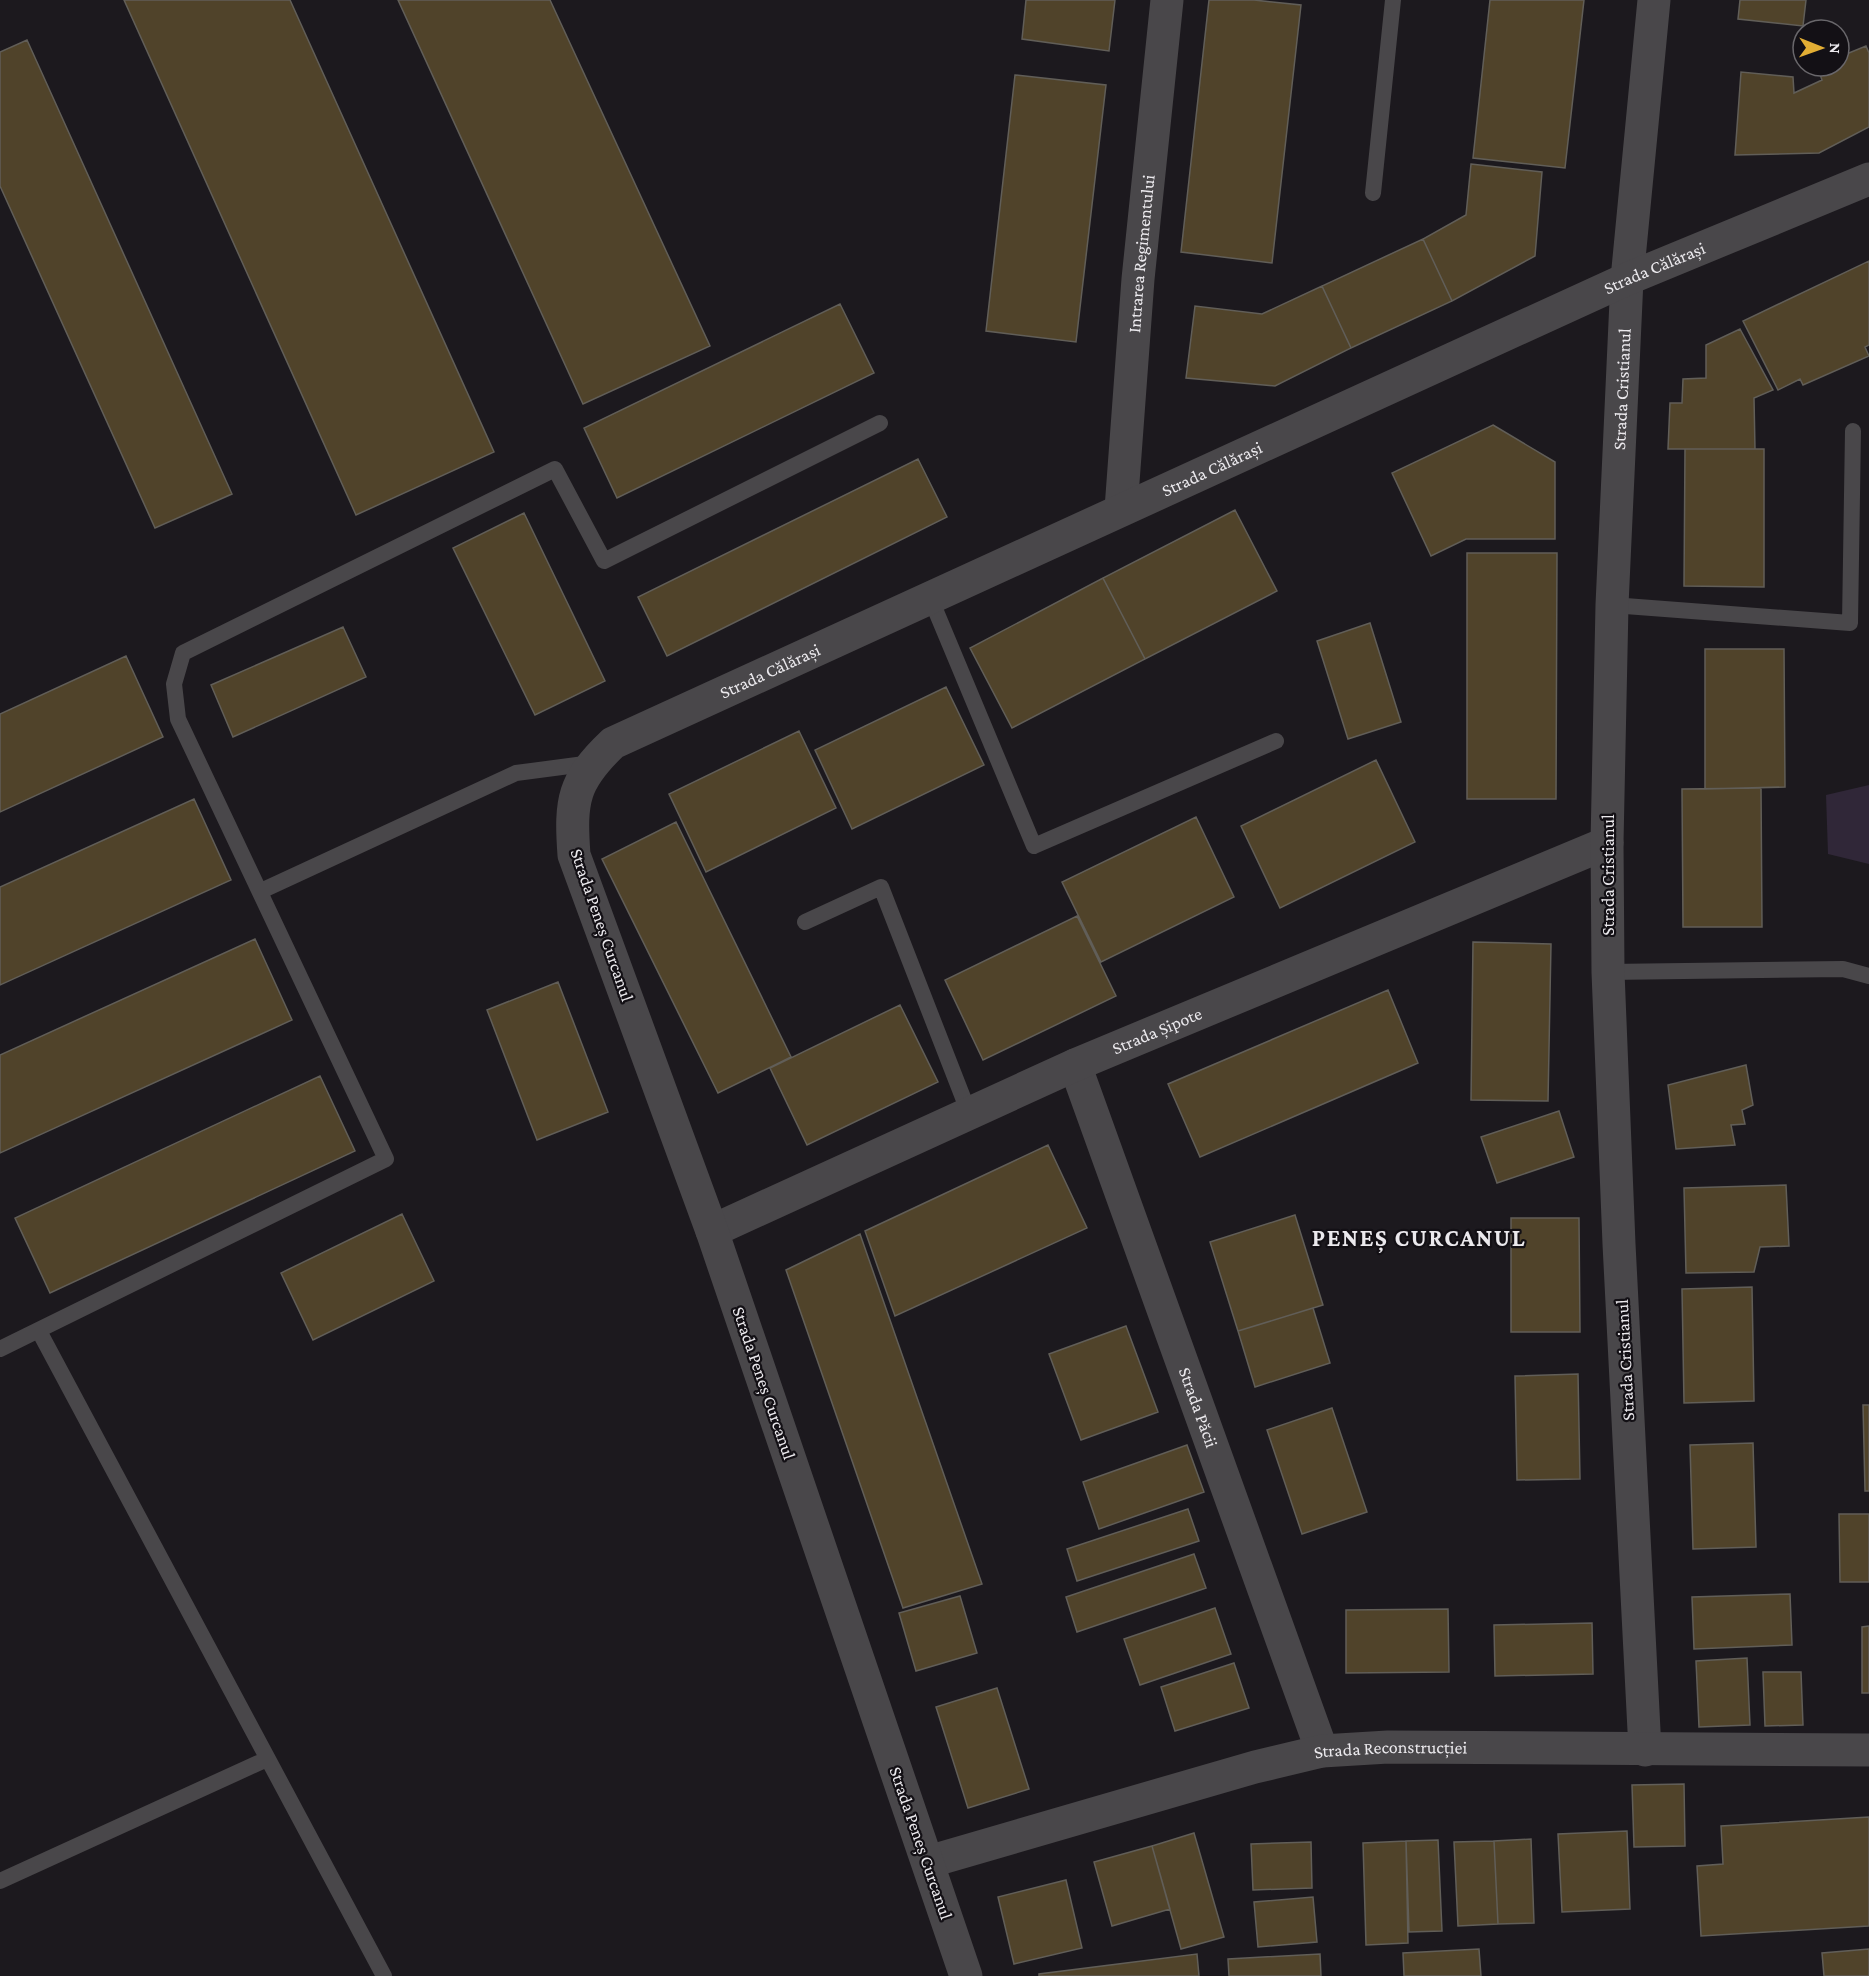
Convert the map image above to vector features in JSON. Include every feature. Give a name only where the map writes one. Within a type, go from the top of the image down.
[{"type":"street","name":"Intrarea Regimentului","points":[[1121,509],[1138,279],[1167,0]]},
{"type":"street","name":"Strada Cristianul","points":[[1645,1750],[1608,972],[1607,843],[1612,605],[1627,279],[1654,0]]},
{"type":"street","name":"Strada Călărași","points":[[584,776],[613,743],[1627,279],[1869,179]]},
{"type":"street","name":"Strada Peneș Curcanul","points":[[584,776],[572,822],[574,855],[712,1232],[966,1976]]},
{"type":"street","name":"Strada Șipote","points":[[712,1232],[1076,1065],[1607,843]]},
{"type":"street","name":"Strada Păcii","points":[[1076,1065],[1322,1751]]},
{"type":"street","name":"Strada Reconstrucției","points":[[928,1862],[1255,1767],[1322,1751],[1388,1747],[1869,1750]]},
{"type":"lane","points":[[1373,193],[1393,0]]},
{"type":"lane","points":[[0,1349],[386,1159],[178,720],[174,684],[183,653],[555,469],[604,561],[880,423]]},
{"type":"lane","points":[[1612,605],[1850,623],[1853,431]]},
{"type":"lane","points":[[930,597],[1034,846],[1276,741]]},
{"type":"lane","points":[[261,891],[516,773],[584,776]]},
{"type":"lane","points":[[805,922],[881,887],[969,1113]]},
{"type":"lane","points":[[1608,972],[1843,969],[1869,976]]},
{"type":"lane","points":[[39,1331],[384,1976]]},
{"type":"lane","points":[[0,1881],[267,1759]]},
{"type":"shaded area","points":[[1869,785],[1869,864],[1828,854],[1826,795]]},
{"type":"building","points":[[124,0],[290,0],[494,452],[356,515]]},
{"type":"building","points":[[398,0],[550,0],[710,346],[583,404]]},
{"type":"building","points":[[1026,0],[1115,0],[1109,51],[1022,39]]},
{"type":"building","points":[[1209,0],[1254,0],[1301,5],[1272,263],[1181,252]]},
{"type":"building","points":[[1490,0],[1584,0],[1565,168],[1473,158]]},
{"type":"building","points":[[1740,0],[1806,0],[1804,18],[1791,18],[1791,25],[1738,19]]},
{"type":"building","points":[[27,40],[232,494],[155,528],[0,186],[0,52]]},
{"type":"building","points":[[1866,46],[1869,53],[1869,127],[1819,153],[1735,155],[1741,72],[1791,77],[1793,78],[1794,93],[1822,80],[1821,78],[1851,78],[1851,52]]},
{"type":"building","points":[[1015,75],[1106,85],[1076,342],[986,331]]},
{"type":"building","points":[[1471,164],[1542,172],[1535,256],[1452,301],[1423,239],[1466,215]]},
{"type":"building","points":[[1423,239],[1452,301],[1351,348],[1322,286]]},
{"type":"building","points":[[1869,261],[1869,345],[1865,347],[1869,356],[1803,385],[1800,379],[1778,390],[1743,321]]},
{"type":"building","points":[[1322,286],[1351,348],[1275,386],[1186,378],[1195,306],[1262,314]]},
{"type":"building","points":[[840,304],[874,373],[617,498],[584,428]]},
{"type":"building","points":[[1740,329],[1773,390],[1754,398],[1755,449],[1668,449],[1670,403],[1682,403],[1683,379],[1706,378],[1706,345]]},
{"type":"building","points":[[1493,425],[1555,462],[1555,539],[1466,539],[1431,556],[1392,473]]},
{"type":"building","points":[[1685,449],[1764,449],[1764,587],[1684,586]]},
{"type":"building","points":[[918,459],[947,517],[667,656],[638,597]]},
{"type":"building","points":[[1235,510],[1277,591],[1145,659],[1103,578]]},
{"type":"building","points":[[524,513],[605,681],[535,715],[453,548]]},
{"type":"building","points":[[1467,553],[1557,553],[1556,799],[1467,799]]},
{"type":"building","points":[[1103,578],[1145,659],[1012,728],[970,648]]},
{"type":"building","points":[[1370,623],[1401,722],[1348,739],[1317,641]]},
{"type":"building","points":[[343,627],[366,677],[233,737],[211,685]]},
{"type":"building","points":[[1705,649],[1784,649],[1785,787],[1705,789]]},
{"type":"building","points":[[126,656],[163,737],[0,812],[0,714]]},
{"type":"building","points":[[946,687],[984,765],[852,829],[815,750]]},
{"type":"building","points":[[799,731],[836,808],[706,872],[669,794]]},
{"type":"building","points":[[1376,760],[1415,842],[1280,908],[1241,826]]},
{"type":"building","points":[[1761,788],[1762,927],[1683,927],[1682,789]]},
{"type":"building","points":[[194,799],[231,880],[0,985],[0,887]]},
{"type":"building","points":[[1196,817],[1234,897],[1101,962],[1062,882]]},
{"type":"building","points":[[676,822],[791,1057],[718,1093],[602,859]]},
{"type":"building","points":[[1077,916],[1116,996],[983,1060],[945,980]]},
{"type":"building","points":[[255,939],[292,1020],[0,1153],[0,1055]]},
{"type":"building","points":[[1473,942],[1551,944],[1548,1101],[1471,1100]]},
{"type":"building","points":[[558,982],[608,1112],[537,1140],[487,1010]]},
{"type":"building","points":[[1388,990],[1418,1063],[1200,1157],[1168,1084]]},
{"type":"building","points":[[900,1005],[938,1082],[807,1145],[770,1068]]},
{"type":"building","points":[[1746,1065],[1753,1105],[1742,1110],[1745,1124],[1731,1125],[1735,1145],[1676,1149],[1668,1085]]},
{"type":"building","points":[[320,1076],[355,1151],[50,1293],[15,1218]]},
{"type":"building","points":[[1559,1111],[1574,1157],[1497,1183],[1481,1137]]},
{"type":"building","points":[[1048,1145],[1087,1228],[895,1316],[865,1231]]},
{"type":"building","points":[[1786,1185],[1789,1246],[1760,1247],[1754,1272],[1686,1273],[1684,1188]]},
{"type":"building","points":[[402,1214],[434,1281],[313,1340],[281,1273]]},
{"type":"building","points":[[1295,1215],[1323,1305],[1238,1331],[1210,1242]]},
{"type":"building","points":[[1511,1218],[1579,1218],[1580,1332],[1511,1332]]},
{"type":"building","points":[[860,1234],[982,1584],[903,1608],[786,1270]]},
{"type":"building","points":[[1752,1287],[1754,1401],[1684,1403],[1682,1289]]},
{"type":"building","points":[[1313,1308],[1330,1363],[1255,1387],[1238,1331]]},
{"type":"building","points":[[1126,1326],[1158,1412],[1081,1440],[1049,1354]]},
{"type":"building","points":[[1578,1374],[1580,1479],[1517,1480],[1515,1376]]},
{"type":"building","points":[[1863,1405],[1869,1405],[1869,1491],[1865,1491]]},
{"type":"building","points":[[1332,1408],[1367,1512],[1302,1534],[1267,1430]]},
{"type":"building","points":[[1753,1443],[1756,1547],[1693,1549],[1690,1445]]},
{"type":"building","points":[[1187,1445],[1204,1492],[1099,1529],[1083,1482]]},
{"type":"building","points":[[1188,1509],[1199,1541],[1077,1581],[1067,1549]]},
{"type":"building","points":[[1839,1514],[1869,1514],[1869,1582],[1840,1582]]},
{"type":"building","points":[[1194,1554],[1206,1588],[1077,1632],[1066,1597]]},
{"type":"building","points":[[1790,1594],[1792,1645],[1694,1649],[1692,1597]]},
{"type":"building","points":[[960,1596],[977,1653],[916,1671],[899,1613]]},
{"type":"building","points":[[1215,1608],[1231,1654],[1140,1685],[1124,1639]]},
{"type":"building","points":[[1448,1609],[1449,1672],[1346,1673],[1346,1610]]},
{"type":"building","points":[[1592,1623],[1593,1674],[1495,1676],[1494,1625]]},
{"type":"building","points":[[1869,1626],[1869,1693],[1862,1693],[1862,1627]]},
{"type":"building","points":[[1747,1658],[1750,1725],[1699,1727],[1696,1661]]},
{"type":"building","points":[[1234,1663],[1249,1708],[1175,1731],[1161,1687]]},
{"type":"building","points":[[1763,1672],[1801,1672],[1803,1725],[1765,1726]]},
{"type":"building","points":[[997,1688],[1029,1789],[968,1808],[936,1707]]},
{"type":"building","points":[[1684,1784],[1685,1846],[1634,1847],[1632,1785]]},
{"type":"building","points":[[1869,1817],[1869,1926],[1701,1936],[1697,1866],[1723,1864],[1721,1826]]},
{"type":"building","points":[[1627,1831],[1630,1909],[1562,1912],[1558,1834]]},
{"type":"building","points":[[1194,1833],[1224,1937],[1181,1949],[1152,1846]]},
{"type":"building","points":[[1531,1839],[1534,1923],[1498,1924],[1494,1841]]},
{"type":"building","points":[[1438,1840],[1442,1931],[1409,1932],[1406,1841]]},
{"type":"building","points":[[1406,1841],[1408,1943],[1366,1945],[1363,1843]]},
{"type":"building","points":[[1494,1841],[1498,1924],[1458,1926],[1454,1842]]},
{"type":"building","points":[[1311,1842],[1312,1888],[1253,1890],[1251,1844]]},
{"type":"building","points":[[1152,1846],[1170,1909],[1112,1926],[1094,1862]]},
{"type":"building","points":[[1066,1880],[1082,1948],[1014,1964],[998,1897]]},
{"type":"building","points":[[1313,1897],[1317,1942],[1258,1947],[1254,1902]]},
{"type":"building","points":[[1479,1949],[1481,1976],[1404,1976],[1403,1953]]},
{"type":"building","points":[[1869,1949],[1869,1976],[1824,1976],[1822,1953]]},
{"type":"building","points":[[1197,1954],[1199,1976],[1039,1976],[1039,1974]]},
{"type":"building","points":[[1320,1954],[1321,1976],[1229,1976],[1228,1959]]},
{"type":"district","name":"PENEȘ CURCANUL","points":[[1419,1238]]}]
